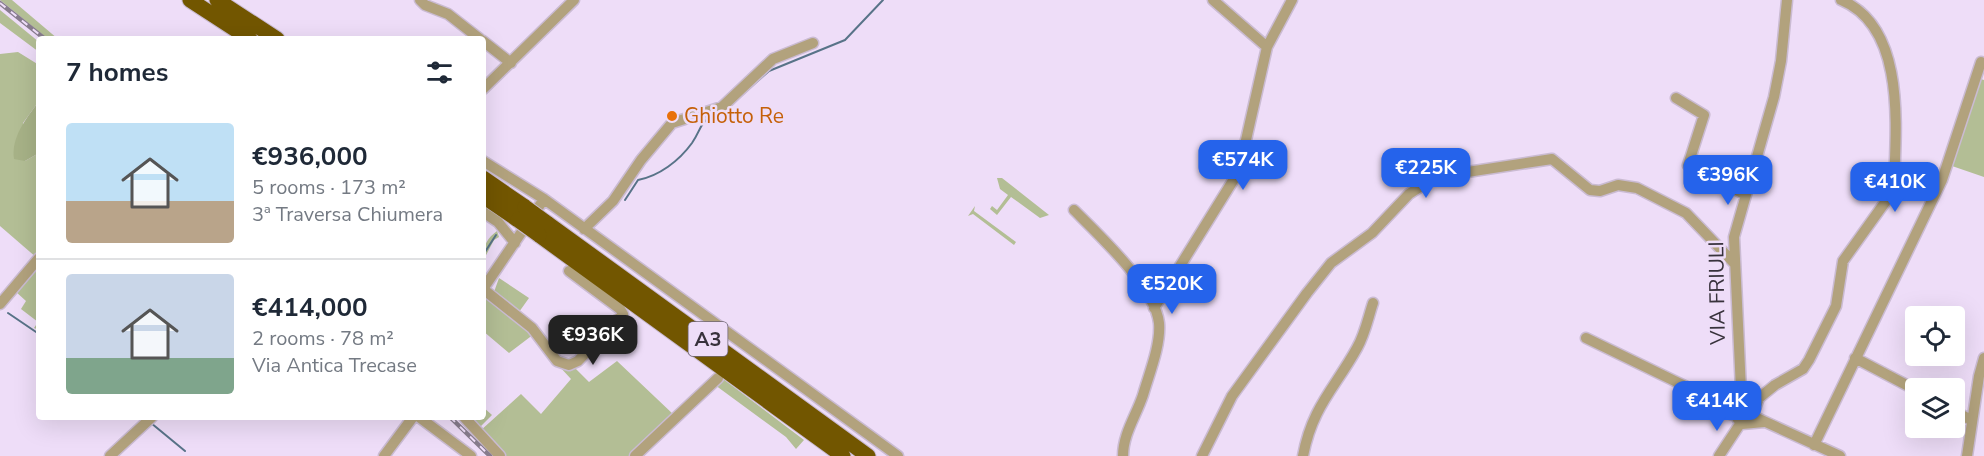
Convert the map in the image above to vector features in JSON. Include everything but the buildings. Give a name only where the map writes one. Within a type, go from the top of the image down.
[{"type":"highway","points":[[190,0],[245,36]]},
{"type":"highway","points":[[217,0],[272,36]]},
{"type":"highway","name":"A3","points":[[486,181],[521,214]]},
{"type":"highway","name":"A3","points":[[486,197],[521,214],[868,456]]},
{"type":"highway","name":"A3","points":[[543,229],[843,456]]},
{"type":"street","points":[[420,0],[425,5],[448,14],[477,36]]},
{"type":"street","points":[[486,86],[574,0]]},
{"type":"street","points":[[1213,0],[1266,47]]},
{"type":"street","points":[[1154,308],[1239,171],[1266,47],[1292,0]]},
{"type":"street","name":"VIA FRIULI","points":[[1745,418],[1734,237],[1774,97],[1781,61],[1787,0]]},
{"type":"street","points":[[1719,456],[1759,398],[1775,385],[1803,369],[1809,360],[1836,306],[1843,261],[1891,194],[1894,184],[1896,112],[1889,64],[1882,43],[1865,15],[1841,0]]},
{"type":"street","points":[[486,43],[511,63]]},
{"type":"street","points":[[584,229],[614,201],[641,160],[672,123],[722,107],[773,59],[813,43]]},
{"type":"street","points":[[1814,445],[1942,180],[1981,62]]},
{"type":"street","points":[[1676,98],[1704,115],[1688,165],[1746,195]]},
{"type":"street","points":[[1202,456],[1232,396],[1331,262],[1372,232],[1409,194],[1429,181],[1448,175],[1551,159],[1590,190],[1627,184],[1680,210],[1691,217],[1734,263]]},
{"type":"street","points":[[486,163],[544,200],[895,454]]},
{"type":"street","points":[[486,285],[544,200]]},
{"type":"street","points":[[1074,210],[1139,278],[1158,318],[1158,334],[1140,405],[1124,440],[1123,456]]},
{"type":"street","points":[[486,214],[498,222],[515,243]]},
{"type":"street","points":[[0,304],[36,262]]},
{"type":"street","points":[[486,291],[532,328],[557,361],[569,365],[578,361],[623,314],[620,309],[568,271]]},
{"type":"street","points":[[1303,456],[1310,425],[1328,391],[1357,349],[1373,303]]},
{"type":"street","points":[[1586,338],[1685,386],[1722,412],[1764,422],[1840,456]]},
{"type":"street","points":[[1855,358],[1905,384]]},
{"type":"street","points":[[1967,456],[1971,420],[1984,358]]},
{"type":"street","points":[[635,456],[718,378]]},
{"type":"street","points":[[1965,417],[1971,420]]},
{"type":"street","points":[[110,456],[149,420]]},
{"type":"street","points":[[384,456],[411,420]]},
{"type":"street","points":[[423,420],[471,456]]},
{"type":"street","points":[[467,420],[500,456]]},
{"type":"green space","points":[[0,0],[12,0],[54,36],[44,36]]},
{"type":"green space","points":[[0,10],[36,40],[36,50],[0,23]]},
{"type":"green space","points":[[18,52],[36,63],[36,105],[23,123],[25,161],[36,155],[36,257],[0,226],[0,54]]},
{"type":"green space","points":[[1981,79],[1984,80],[1984,177],[1952,166]]},
{"type":"green space","points":[[36,105],[36,155],[25,161],[14,159],[14,151],[17,136]]},
{"type":"green space","points":[[997,178],[1002,178],[1049,215],[1040,218],[1011,197],[997,215],[990,209],[992,206],[997,210],[1008,195],[1000,189]]},
{"type":"green space","points":[[975,206],[974,211],[1016,242],[1014,245],[973,214],[968,216]]},
{"type":"green space","points":[[497,231],[499,237],[494,240],[486,255],[486,244]]},
{"type":"green space","points":[[36,264],[36,320],[21,309],[26,301],[15,291]]},
{"type":"green space","points":[[499,278],[529,298],[519,312],[494,292]]},
{"type":"green space","points":[[490,297],[534,334],[509,353],[486,334],[486,299]]},
{"type":"green space","points":[[617,361],[674,415],[631,456],[502,456],[480,431],[521,394],[541,414],[571,379],[559,366],[575,368],[589,382]]},
{"type":"green space","points":[[722,378],[804,440],[796,449],[786,437],[715,385]]},
{"type":"green space","points":[[486,410],[492,415],[478,429],[470,420],[486,420]]},
{"type":"waterway","points":[[735,101],[769,71],[845,40],[883,0]]},
{"type":"waterway","points":[[625,200],[638,180],[653,175],[675,162],[692,143],[704,122],[719,113]]},
{"type":"waterway","points":[[486,250],[496,235]]},
{"type":"waterway","points":[[8,313],[36,332]]},
{"type":"waterway","points":[[151,423],[185,451]]},
{"type":"railway","points":[[0,3],[41,36]]},
{"type":"railway","points":[[453,420],[490,456]]},
{"type":"place","name":"Ghiotto Re","points":[[672,116]]}]
